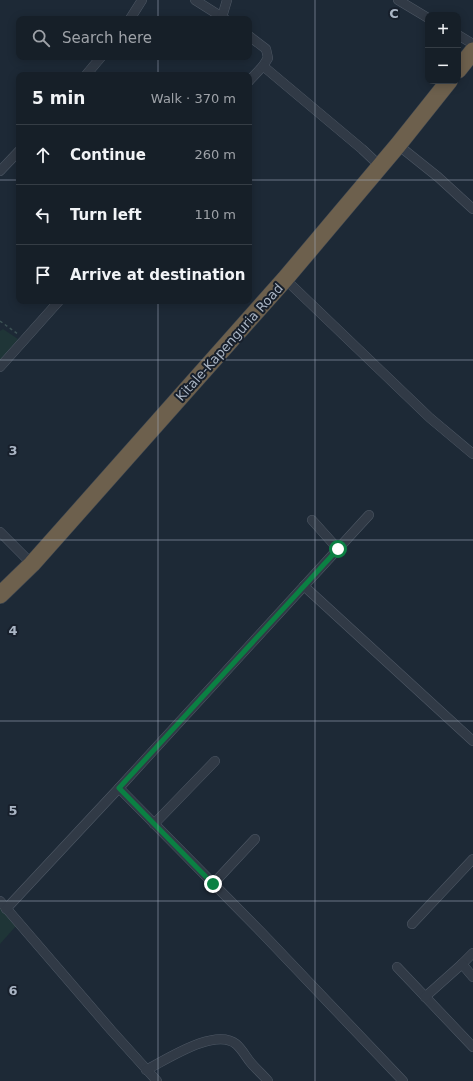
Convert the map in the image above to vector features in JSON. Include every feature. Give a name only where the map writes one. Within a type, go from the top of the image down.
[{"type":"highway","points":[[461,66],[473,51]]},
{"type":"highway","name":"Kitale-Kapenguria Road","points":[[0,595],[32,564],[285,279],[398,145],[447,84]]},
{"type":"street","points":[[132,16],[142,0]]},
{"type":"street","points":[[195,0],[220,16]]},
{"type":"street","points":[[223,16],[227,0]]},
{"type":"street","points":[[398,0],[425,16]]},
{"type":"street","points":[[461,37],[473,44]]},
{"type":"street","points":[[252,38],[266,49],[268,58],[252,78]]},
{"type":"street","points":[[88,72],[98,60]]},
{"type":"street","points":[[263,66],[362,149],[380,166]]},
{"type":"street","points":[[398,145],[438,177],[473,209]]},
{"type":"street","points":[[0,172],[16,154]]},
{"type":"street","points":[[285,279],[430,418],[473,454]]},
{"type":"street","points":[[0,367],[56,304]]},
{"type":"street","points":[[6,909],[369,515]]},
{"type":"street","points":[[312,520],[338,549]]},
{"type":"street","points":[[0,532],[32,564]]},
{"type":"street","points":[[304,586],[473,741]]},
{"type":"street","points":[[154,824],[215,761]]},
{"type":"street","points":[[119,788],[262,933],[403,1081]]},
{"type":"street","points":[[213,884],[255,839]]},
{"type":"street","points":[[412,924],[473,859]]},
{"type":"street","points":[[0,901],[157,1081]]},
{"type":"street","points":[[425,996],[473,953]]},
{"type":"street","points":[[462,964],[473,977]]},
{"type":"street","points":[[397,967],[473,1047]]},
{"type":"street","points":[[146,1070],[196,1045],[215,1039],[227,1039],[236,1044],[268,1081]]},
{"type":"path","points":[[0,321],[25,340]]},
{"type":"green space","points":[[3,329],[18,339],[0,360],[0,331]]},
{"type":"green space","points":[[0,908],[16,926],[0,944]]},
{"type":"route","points":[[213,884],[119,788],[338,549]]}]
